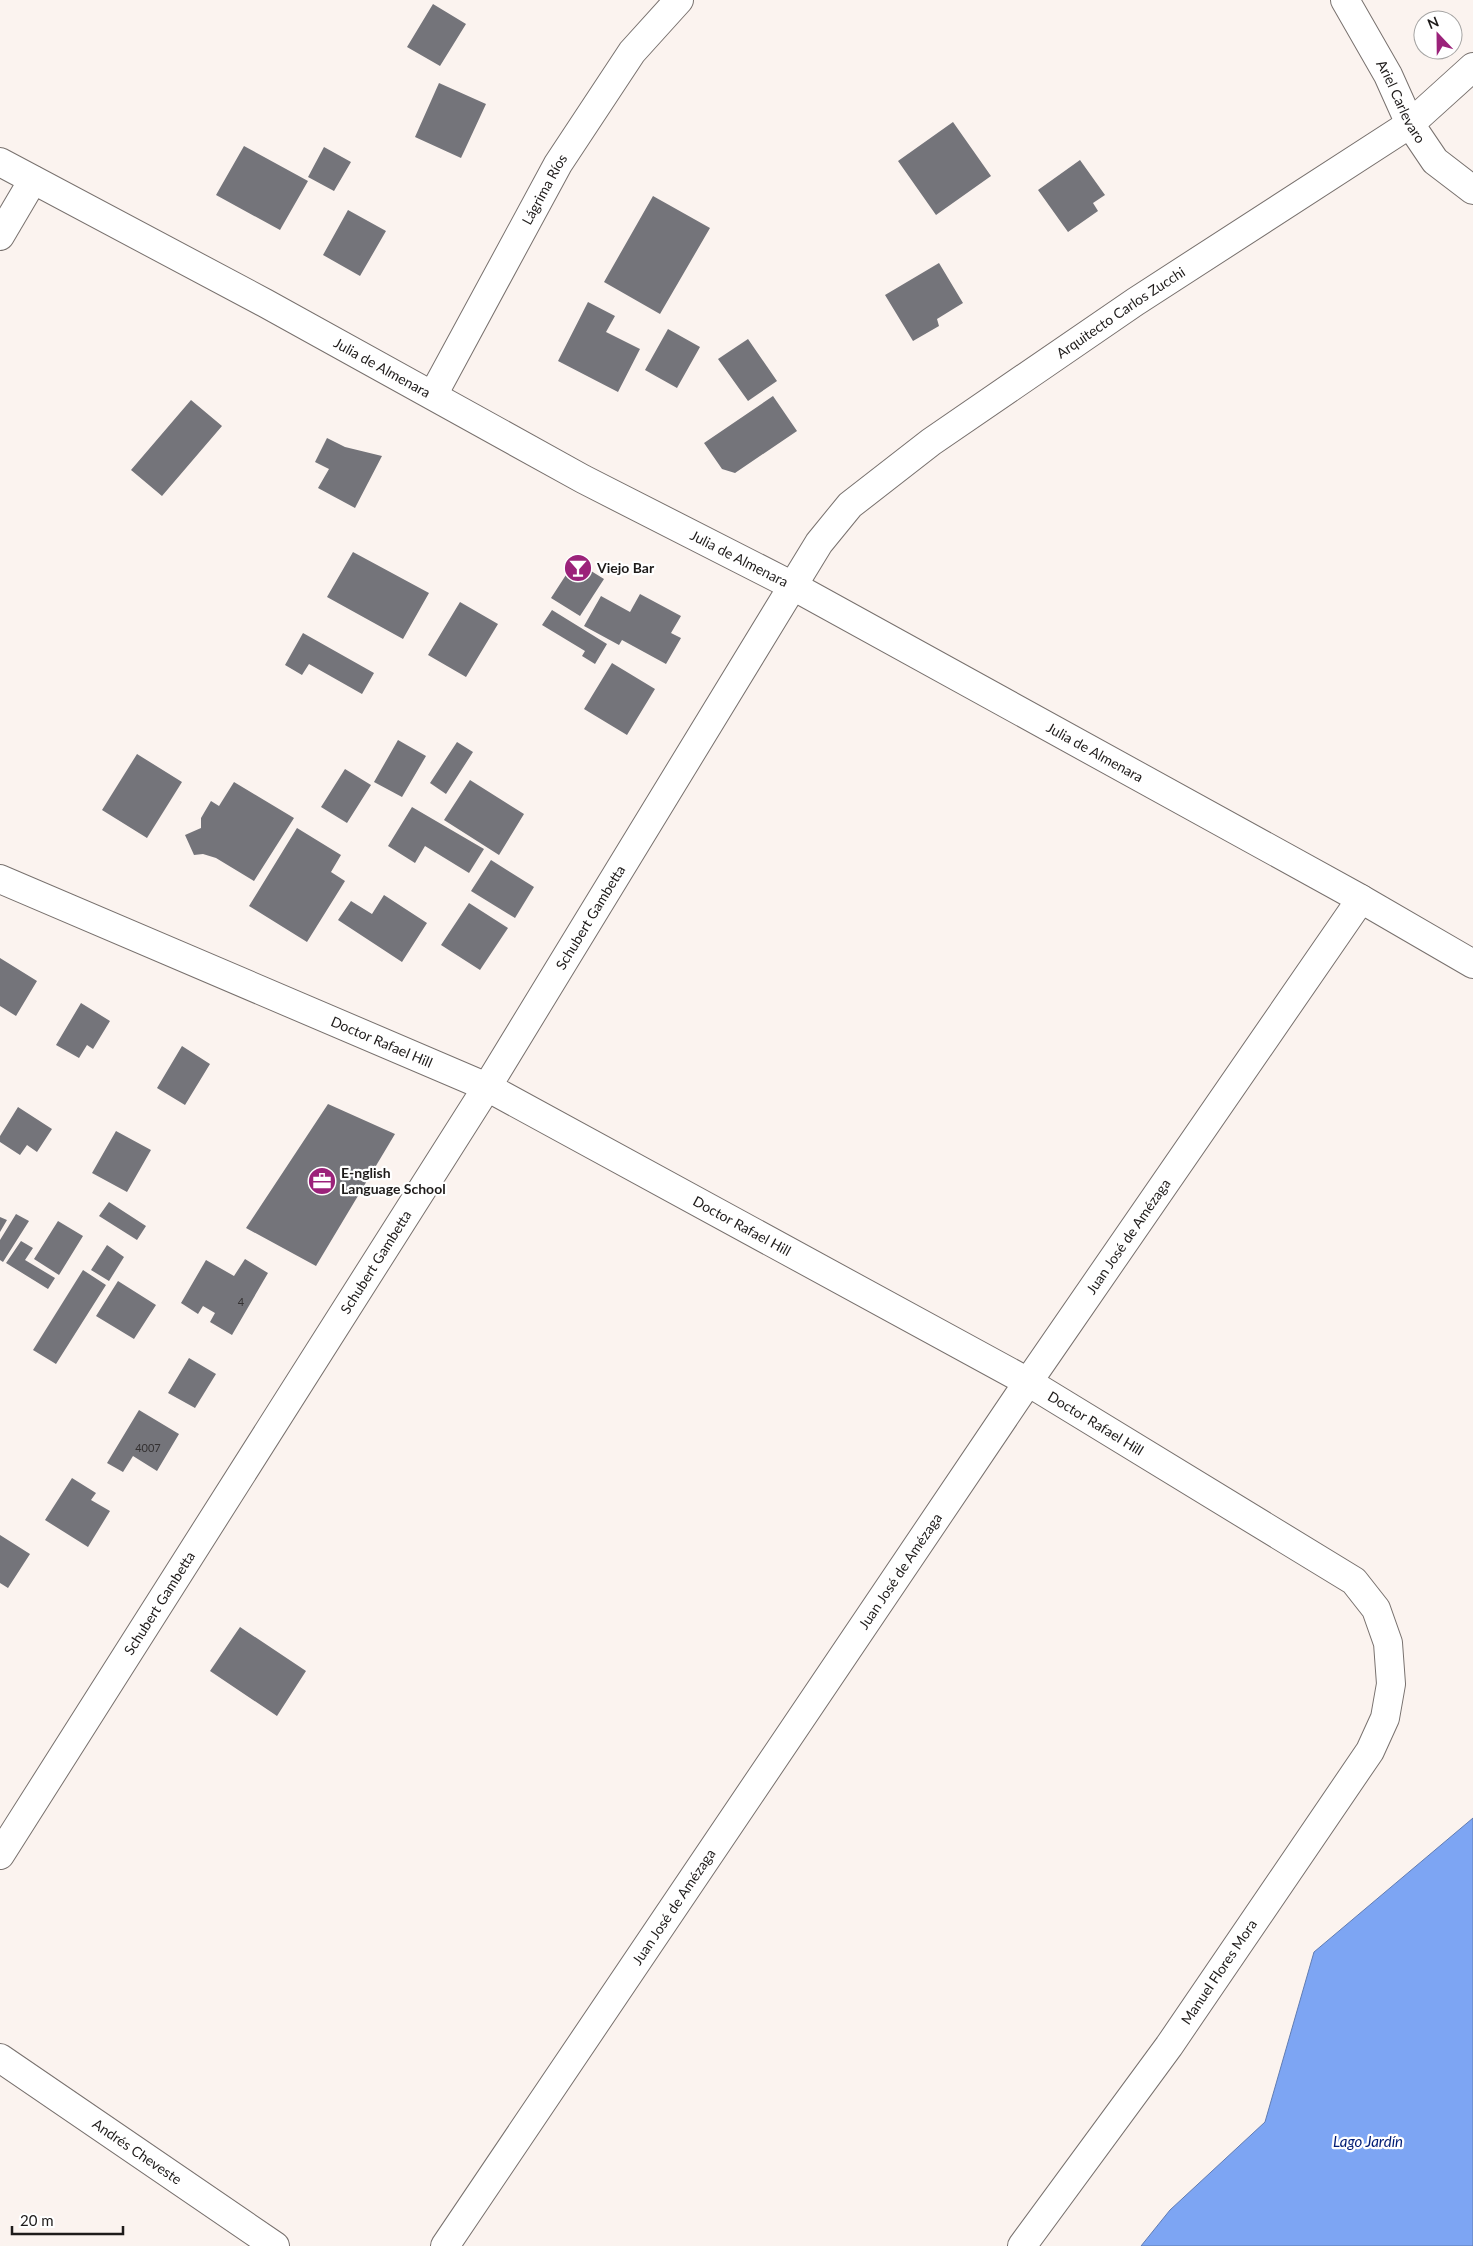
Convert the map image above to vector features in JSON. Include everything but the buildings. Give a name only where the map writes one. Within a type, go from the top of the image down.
[{"type":"street","name":"Lágrima Ríos","points":[[433,395],[558,164],[632,52],[679,0]]},
{"type":"street","name":"Ariel Carlevaro","points":[[1345,0],[1388,75],[1410,124],[1435,161],[1473,190]]},
{"type":"street","name":"Arquitecto Carlos Zucchi","points":[[793,586],[819,543],[850,505],[931,442],[1135,302],[1410,124],[1473,66]]},
{"type":"street","name":"Julia de Almenara","points":[[0,162],[433,395],[583,479],[793,586],[1361,900],[1473,964]]},
{"type":"street","points":[[0,236],[33,180]]},
{"type":"street","name":"Schubert Gambetta","points":[[0,1855],[487,1087],[793,586]]},
{"type":"street","name":"Doctor Rafael Hill","points":[[0,879],[487,1087],[1028,1382],[1354,1581],[1376,1609],[1388,1643],[1391,1684]]},
{"type":"street","name":"Juan José de Amézaga","points":[[445,2246],[1028,1382],[1361,900]]},
{"type":"street","name":"Manuel Flores Mora","points":[[1022,2246],[1169,2046],[1370,1751],[1385,1718],[1391,1684]]},
{"type":"street","name":"Andrés Cheveste","points":[[0,2058],[275,2246]]},
{"type":"water","name":"Lago Jardín","points":[[1473,1818],[1473,2246],[1141,2246],[1170,2210],[1265,2122],[1314,1952]]},
{"type":"place","name":"Viejo Bar","points":[[578,568]]},
{"type":"place","name":"E-nglish Language School","points":[[322,1181]]}]
